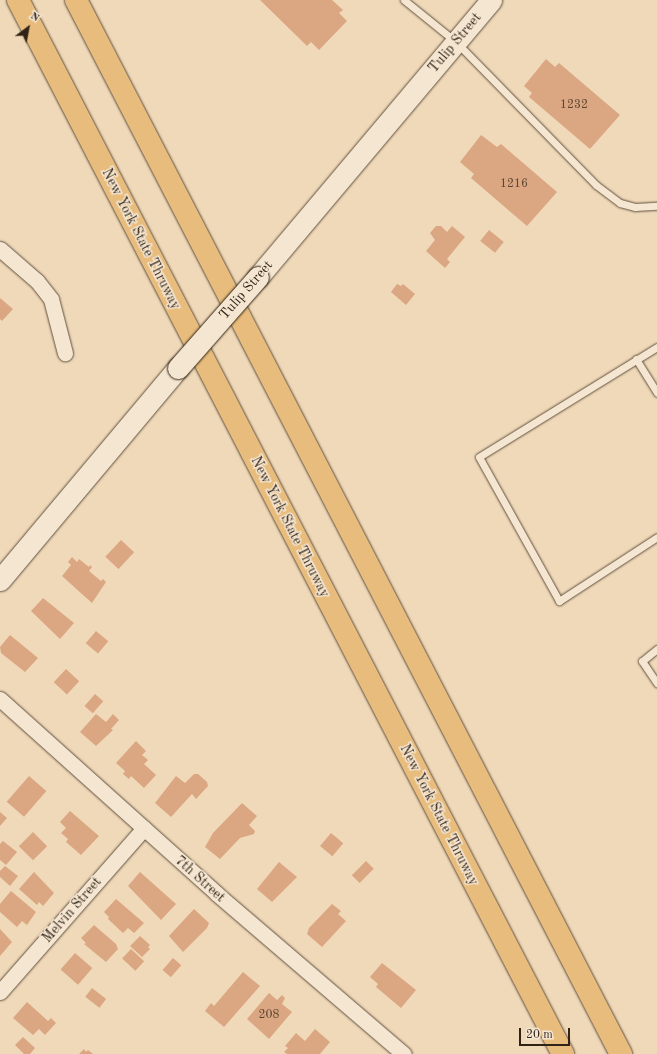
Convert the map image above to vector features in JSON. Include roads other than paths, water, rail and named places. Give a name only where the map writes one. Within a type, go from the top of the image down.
[{"type":"highway","name":"New York State Thruway","points":[[18,0],[563,1054]]},
{"type":"highway","points":[[76,0],[621,1054]]},
{"type":"street","name":"Tulip Street","points":[[0,580],[491,0]]},
{"type":"street","points":[[0,249],[38,281],[51,299],[65,353]]},
{"type":"street","name":"7th Street","points":[[0,699],[144,828],[404,1054]]},
{"type":"street","name":"Melvin Street","points":[[0,992],[144,828]]},
{"type":"lane","points":[[404,0],[456,42],[596,185],[620,203],[635,208],[657,206]]},
{"type":"lane","points":[[657,347],[479,458],[559,601],[657,537]]},
{"type":"lane","points":[[636,359],[657,393]]},
{"type":"lane","points":[[657,649],[642,661],[657,683]]}]
